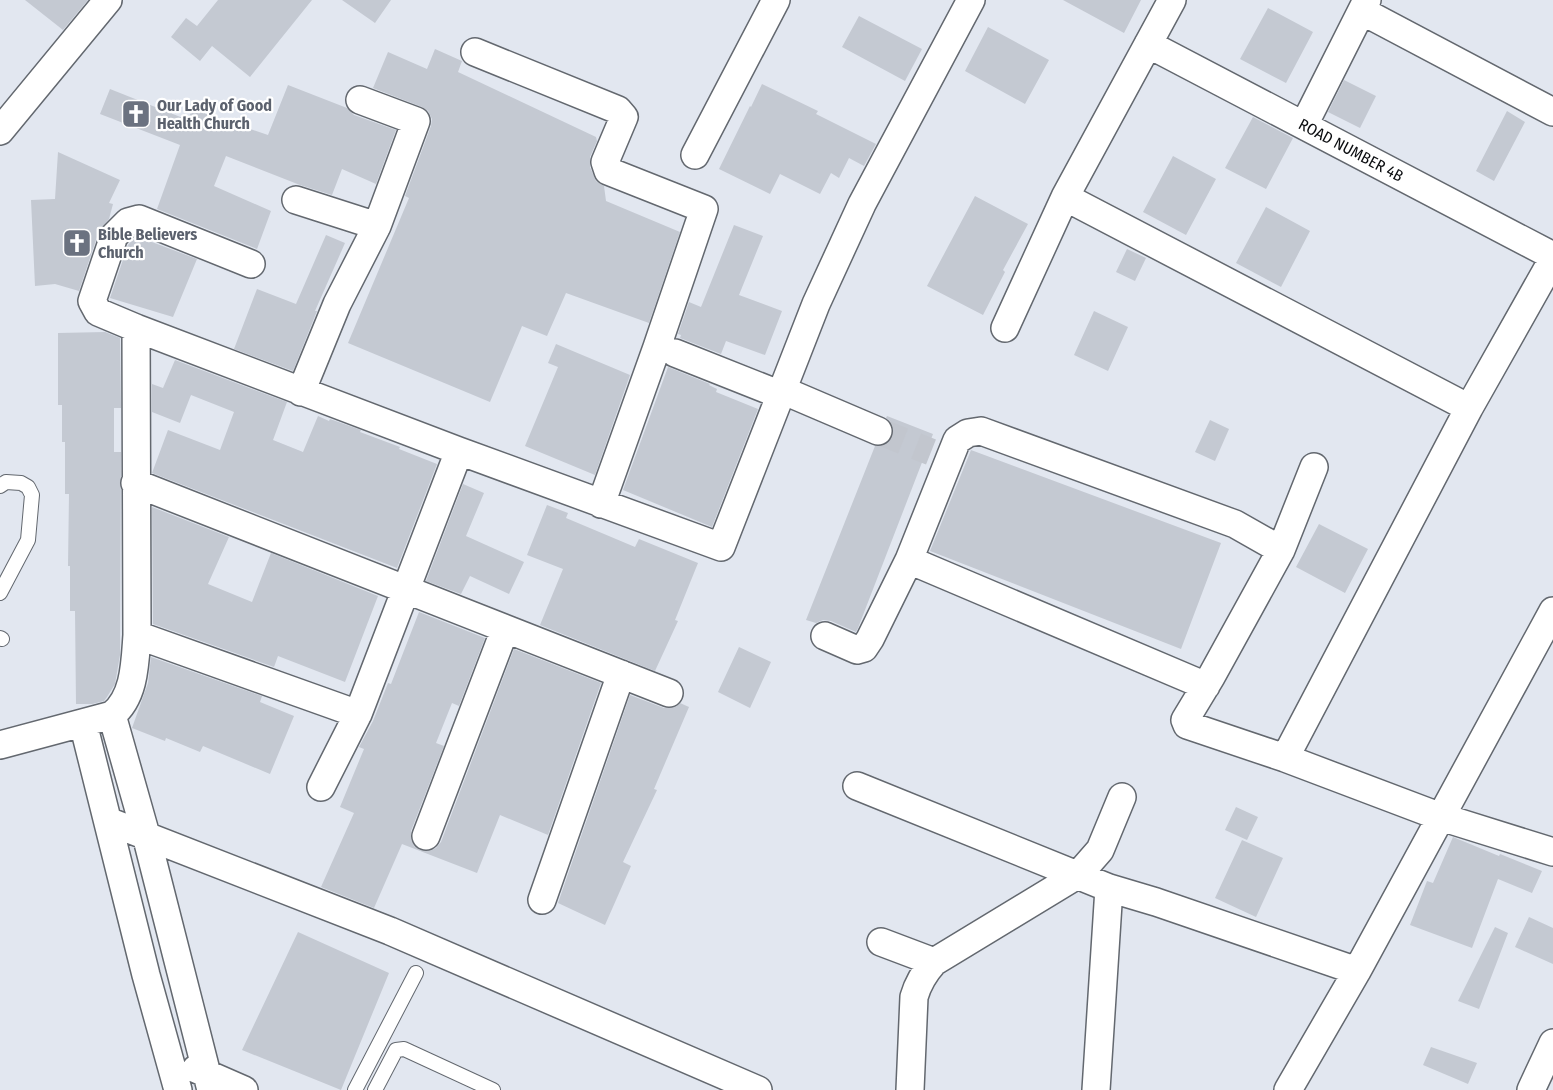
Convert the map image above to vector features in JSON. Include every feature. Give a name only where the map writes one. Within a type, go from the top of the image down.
[{"type":"street","points":[[4,120],[108,0]]},
{"type":"street","points":[[695,155],[776,0]]},
{"type":"street","points":[[251,264],[139,219],[128,222],[114,236],[92,302],[98,312],[135,328],[721,547],[816,304],[862,204],[971,0]]},
{"type":"street","points":[[1005,328],[1065,197],[1172,0]]},
{"type":"street","points":[[1304,125],[1364,5],[1553,112]]},
{"type":"street","name":"ROAD NUMBER 4B","points":[[1148,44],[1553,257]]},
{"type":"street","points":[[475,52],[618,110],[624,117],[605,162],[608,171],[704,208],[601,504]]},
{"type":"street","points":[[302,392],[337,304],[377,226],[416,121],[360,99]]},
{"type":"street","points":[[1065,197],[1469,408]]},
{"type":"street","points":[[296,200],[377,226]]},
{"type":"street","points":[[1285,758],[1469,408],[1553,257]]},
{"type":"street","points":[[0,745],[112,715],[122,707],[127,696],[134,668],[137,635],[135,328]]},
{"type":"street","points":[[675,353],[782,392],[878,431]]},
{"type":"street","points":[[825,636],[857,650],[864,648],[879,623],[909,560],[940,456],[968,433],[981,431],[1235,524],[1281,550]]},
{"type":"street","points":[[321,787],[358,714],[459,451]]},
{"type":"street","points":[[1314,467],[1281,550],[1185,720],[1187,725],[1285,758],[1441,817],[1553,852]]},
{"type":"street","points":[[135,483],[669,693]]},
{"type":"street","points":[[909,560],[1206,686]]},
{"type":"street","points":[[1288,1090],[1357,971],[1553,610]]},
{"type":"street","points":[[426,836],[505,629]]},
{"type":"street","points":[[137,635],[358,714]]},
{"type":"street","points":[[542,900],[621,674]]},
{"type":"street","points":[[112,715],[146,835],[209,1082]]},
{"type":"street","points":[[83,723],[146,975],[178,1090]]},
{"type":"street","points":[[857,786],[1109,888],[1357,971]]},
{"type":"street","points":[[910,1090],[914,997],[918,984],[934,962],[1079,874],[1122,797]]},
{"type":"street","points":[[108,821],[390,931],[758,1090]]},
{"type":"street","points":[[1096,1090],[1109,888]]},
{"type":"street","points":[[881,942],[934,962]]},
{"type":"street","points":[[1531,1090],[1550,1054]]},
{"type":"street","points":[[170,1058],[209,1082],[244,1090]]},
{"type":"lane","points":[[0,486],[6,482],[21,483],[28,487],[32,495],[28,540],[0,593]]},
{"type":"lane","points":[[355,1090],[416,973]]},
{"type":"lane","points":[[375,1090],[396,1050],[404,1049],[493,1090]]},
{"type":"building","points":[[25,0],[88,0],[63,30]]},
{"type":"building","points":[[218,0],[312,0],[250,77],[212,46],[200,61],[171,37],[186,18],[197,26]]},
{"type":"building","points":[[342,0],[391,0],[375,23]]},
{"type":"building","points":[[1063,0],[1141,0],[1124,33]]},
{"type":"building","points":[[1268,8],[1313,32],[1286,83],[1240,59]]},
{"type":"building","points":[[859,16],[922,49],[905,81],[842,47]]},
{"type":"building","points":[[988,27],[1049,60],[1025,104],[965,71]]},
{"type":"building","points":[[435,49],[462,61],[458,72],[596,137],[597,141],[590,157],[590,167],[596,181],[604,186],[606,201],[680,232],[649,323],[566,293],[547,336],[522,326],[490,402],[348,343],[409,198],[405,196],[432,119],[428,111],[422,107],[373,88],[388,52],[427,69]]},
{"type":"building","points":[[1344,80],[1376,96],[1360,128],[1328,112]]},
{"type":"building","points":[[762,84],[818,111],[816,114],[876,144],[864,166],[849,158],[839,178],[831,173],[820,194],[780,174],[770,194],[719,169]]},
{"type":"building","points":[[288,85],[347,108],[354,115],[396,130],[376,184],[342,169],[332,195],[226,156],[214,186],[271,211],[257,249],[157,209],[180,145],[100,114],[110,89],[188,120],[192,109],[268,135]]},
{"type":"building","points":[[1507,111],[1525,122],[1494,181],[1476,171]]},
{"type":"building","points":[[1253,117],[1293,138],[1266,189],[1225,168]]},
{"type":"building","points":[[58,152],[120,180],[109,203],[113,204],[109,219],[99,231],[79,291],[55,284],[35,286],[31,200],[55,199]]},
{"type":"building","points":[[1173,156],[1216,179],[1186,235],[1143,212]]},
{"type":"building","points":[[975,196],[1028,224],[1003,270],[1005,272],[983,315],[927,286]]},
{"type":"building","points":[[1266,207],[1310,231],[1281,287],[1236,263]]},
{"type":"building","points":[[734,225],[763,236],[739,295],[782,311],[765,355],[726,341],[721,354],[680,338],[681,335],[678,334],[689,302],[701,307]]},
{"type":"building","points":[[326,235],[345,243],[315,311],[317,311],[293,371],[234,349],[257,289],[296,304]]},
{"type":"building","points":[[136,236],[197,259],[173,317],[110,298],[128,245]]},
{"type":"building","points":[[1127,249],[1146,258],[1135,281],[1116,272]]},
{"type":"building","points":[[1094,311],[1128,327],[1108,371],[1074,355]]},
{"type":"building","points":[[105,332],[120,338],[121,408],[114,408],[114,452],[121,452],[120,655],[115,684],[104,701],[76,704],[75,611],[70,611],[69,494],[65,494],[62,405],[58,405],[58,333]]},
{"type":"building","points":[[556,344],[630,375],[595,475],[525,446],[558,367],[548,363]]},
{"type":"building","points":[[175,360],[287,402],[273,440],[303,452],[318,416],[361,430],[360,432],[437,464],[397,568],[152,473],[168,430],[220,450],[234,412],[191,395],[180,423],[152,412],[152,384],[163,388]]},
{"type":"building","points":[[668,367],[710,384],[717,389],[716,392],[758,409],[712,527],[623,490]]},
{"type":"building","points":[[887,416],[933,434],[858,628],[856,632],[831,621],[823,620],[816,623],[806,620],[875,446],[887,444],[893,437],[891,422],[886,418]]},
{"type":"building","points":[[1210,420],[1229,429],[1215,461],[1195,452]]},
{"type":"building","points":[[971,450],[1221,543],[1181,649],[930,551]]},
{"type":"building","points":[[463,484],[484,493],[466,536],[524,562],[509,594],[470,576],[461,594],[426,581]]},
{"type":"building","points":[[547,505],[568,513],[566,518],[635,547],[639,539],[698,563],[675,620],[678,621],[655,671],[540,625],[563,569],[527,555]]},
{"type":"building","points":[[152,507],[229,537],[208,584],[252,602],[271,553],[378,596],[345,682],[278,656],[274,667],[153,624]]},
{"type":"building","points":[[1319,524],[1368,549],[1345,593],[1296,567]]},
{"type":"building","points":[[419,612],[485,638],[459,706],[452,703],[436,743],[444,746],[411,831],[414,846],[420,850],[429,851],[441,842],[514,649],[601,683],[548,835],[500,815],[477,873],[402,844],[374,908],[321,887],[354,813],[340,807],[364,749],[359,747],[373,721],[388,683],[391,684]]},
{"type":"building","points":[[739,647],[771,662],[750,708],[718,692]]},
{"type":"building","points":[[151,657],[262,696],[260,702],[294,716],[270,774],[203,746],[200,752],[166,738],[165,741],[132,728],[148,683]]},
{"type":"building","points":[[630,695],[664,708],[672,708],[680,703],[689,707],[654,789],[657,790],[623,862],[631,866],[605,925],[558,903]]},
{"type":"building","points":[[1236,807],[1258,817],[1247,840],[1225,830]]},
{"type":"building","points":[[1453,837],[1542,871],[1532,893],[1498,879],[1472,948],[1410,925],[1427,881],[1433,883]]},
{"type":"building","points":[[1242,840],[1283,858],[1256,917],[1215,898]]},
{"type":"building","points":[[1529,917],[1553,928],[1553,964],[1515,947]]},
{"type":"building","points":[[1495,927],[1508,933],[1479,1009],[1458,1001]]},
{"type":"building","points":[[298,932],[389,973],[341,1090],[242,1050]]},
{"type":"building","points":[[1431,1047],[1477,1063],[1468,1084],[1423,1065]]},
{"type":"tunnel","points":[[878,431],[931,452]]},
{"type":"place","name":"Our Lady of Good Health Church","points":[[136,114]]},
{"type":"place","name":"Bible Believers Church","points":[[77,243]]}]
